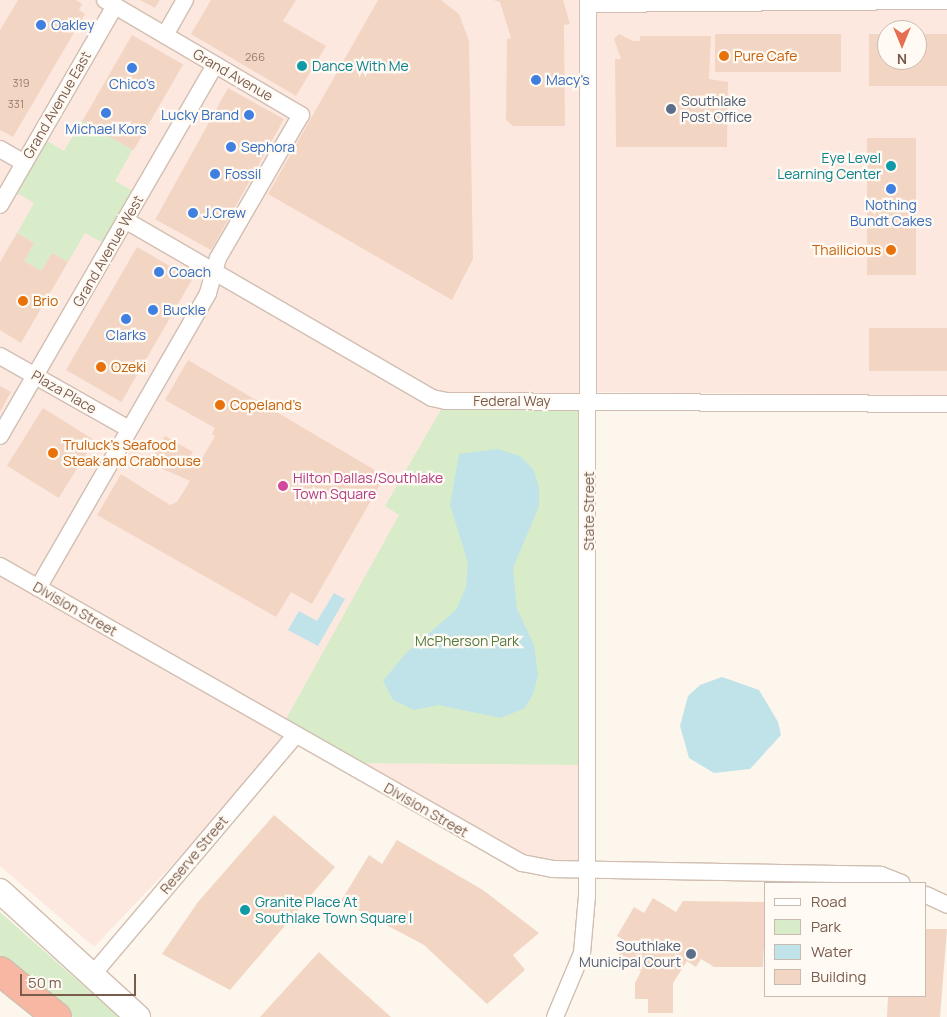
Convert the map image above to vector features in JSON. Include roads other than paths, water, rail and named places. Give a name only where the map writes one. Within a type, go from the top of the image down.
[{"type":"highway","points":[[0,971],[57,1017]]},
{"type":"main road","points":[[0,892],[93,974],[138,1017]]},
{"type":"street","points":[[165,35],[185,0]]},
{"type":"street","points":[[589,2],[947,1]]},
{"type":"street","name":"State Street","points":[[555,1017],[582,953],[587,870],[589,2]]},
{"type":"street","name":"Grand Avenue","points":[[110,3],[301,115],[214,271]]},
{"type":"street","name":"Grand Avenue East","points":[[0,204],[110,3]]},
{"type":"street","name":"Grand Avenue West","points":[[0,436],[216,65]]},
{"type":"street","points":[[0,149],[24,163]]},
{"type":"street","name":"Federal Way","points":[[126,220],[432,398],[947,404]]},
{"type":"street","points":[[38,588],[208,292],[214,271]]},
{"type":"street","name":"Plaza Place","points":[[0,356],[129,429]]},
{"type":"street","name":"Division Street","points":[[0,566],[295,736],[522,863],[587,870],[881,875],[899,882]]},
{"type":"street","name":"Reserve Street","points":[[93,974],[295,736]]},
{"type":"water","points":[[498,449],[520,456],[533,469],[539,487],[539,506],[513,568],[517,609],[534,645],[538,674],[534,692],[525,708],[501,718],[438,705],[414,710],[393,700],[383,681],[405,654],[456,610],[466,587],[468,563],[450,505],[459,454]]},
{"type":"water","points":[[334,593],[345,599],[318,646],[288,630],[299,611],[317,621]]},
{"type":"water","points":[[722,677],[759,690],[778,722],[781,735],[750,769],[714,773],[689,758],[680,726],[688,696],[700,685]]},
{"type":"place","name":"Oakley","points":[[41,25]]},
{"type":"place","name":"Pure Cafe","points":[[724,56]]},
{"type":"place","name":"Dance With Me","points":[[302,66]]},
{"type":"place","name":"Chico's","points":[[132,68]]},
{"type":"place","name":"Macy's","points":[[536,80]]},
{"type":"place","name":"Southlake Post Office","points":[[671,109]]},
{"type":"place","name":"Michael Kors","points":[[106,113]]},
{"type":"place","name":"Lucky Brand","points":[[249,115]]},
{"type":"place","name":"Sephora","points":[[231,147]]},
{"type":"place","name":"Eye Level Learning Center","points":[[891,166]]},
{"type":"place","name":"Fossil","points":[[215,174]]},
{"type":"place","name":"Nothing Bundt Cakes","points":[[891,189]]},
{"type":"place","name":"J.Crew","points":[[193,213]]},
{"type":"place","name":"Thailicious","points":[[891,250]]},
{"type":"place","name":"Coach","points":[[159,272]]},
{"type":"place","name":"Brio","points":[[23,301]]},
{"type":"place","name":"Buckle","points":[[153,310]]},
{"type":"place","name":"Clarks","points":[[126,319]]},
{"type":"place","name":"Ozeki","points":[[101,367]]},
{"type":"place","name":"Copeland's","points":[[220,405]]},
{"type":"place","name":"Truluck's Seafood Steak and Crabhouse","points":[[53,453]]},
{"type":"place","name":"Hilton Dallas/Southlake Town Square","points":[[283,486]]},
{"type":"place","name":"Granite Place At Southlake Town Square I","points":[[245,910]]},
{"type":"place","name":"Southlake Municipal Court","points":[[691,954]]},
{"type":"park label","name":"McPherson Park","points":[[467,641]]}]
